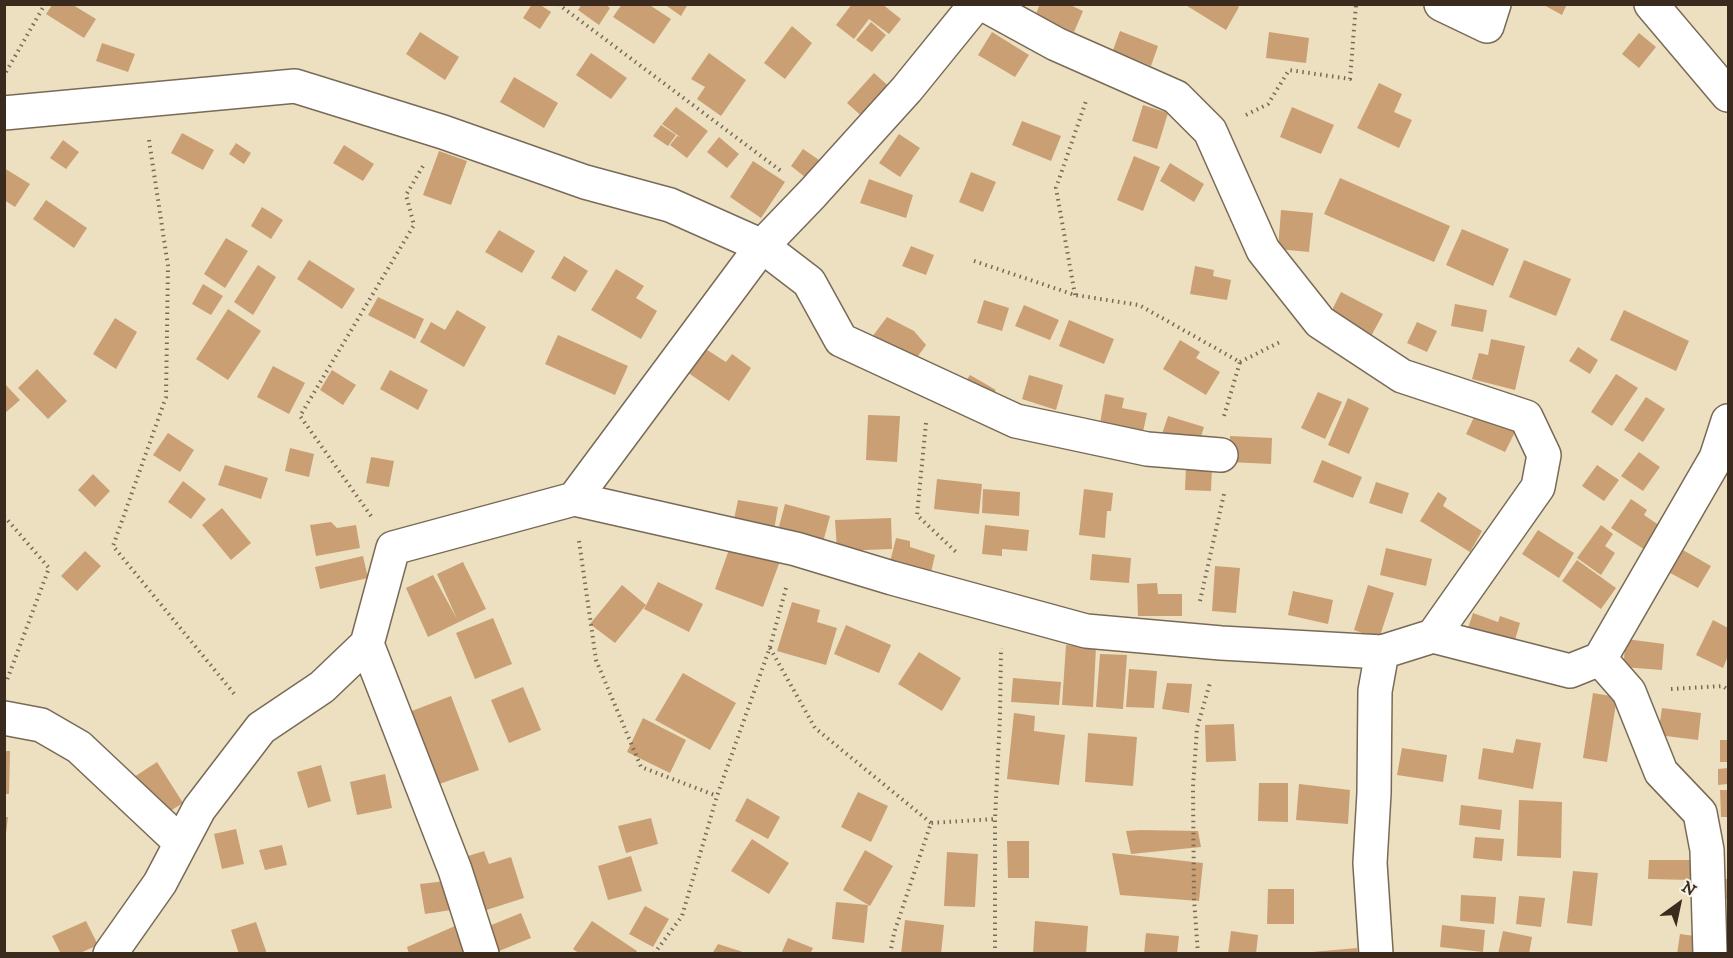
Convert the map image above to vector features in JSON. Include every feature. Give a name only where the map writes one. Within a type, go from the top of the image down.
[{"type":"street","points":[[574,499],[762,246],[813,195],[906,89],[976,4]]},
{"type":"street","points":[[983,4],[1056,44],[1176,97],[1210,131],[1263,250],[1320,322],[1402,376],[1526,417],[1544,455],[1538,487],[1432,636]]},
{"type":"street","points":[[1441,4],[1487,26],[1494,4]]},
{"type":"street","points":[[1652,4],[1728,95]]},
{"type":"street","points":[[4,113],[295,86],[443,132],[585,182],[670,205],[762,246],[809,282],[841,340],[1016,421],[1147,449],[1221,455]]},
{"type":"street","points":[[110,954],[160,883],[199,809],[261,728],[322,687],[367,644],[393,548],[574,499],[796,549],[1086,630],[1221,643],[1382,652],[1432,636],[1570,671],[1600,659],[1716,458],[1728,421]]},
{"type":"street","points":[[367,644],[455,870],[482,954]]},
{"type":"street","points":[[1376,954],[1370,863],[1374,793],[1375,690],[1382,652]]},
{"type":"street","points":[[1600,659],[1629,692],[1661,772],[1700,813],[1707,850],[1710,954]]},
{"type":"street","points":[[4,718],[41,725],[79,747],[181,843]]},
{"type":"path","points":[[4,75],[45,4]]},
{"type":"path","points":[[558,4],[813,195]]},
{"type":"path","points":[[1210,131],[1268,104],[1289,70],[1350,79],[1356,4]]},
{"type":"path","points":[[1075,295],[1056,188],[1098,63]]},
{"type":"path","points":[[143,100],[168,266],[166,397],[113,546],[261,728]]},
{"type":"path","points":[[393,548],[300,416],[414,225],[406,195],[443,132]]},
{"type":"path","points":[[974,261],[1075,295],[1139,305],[1240,362]]},
{"type":"path","points":[[1198,954],[1194,898],[1192,787],[1197,728],[1221,643],[1197,617],[1222,498],[1230,484],[1217,441],[1240,362],[1320,322]]},
{"type":"path","points":[[931,381],[917,514],[957,553]]},
{"type":"path","points":[[574,499],[596,660],[642,767],[717,796]]},
{"type":"path","points":[[4,516],[49,568],[4,686]]},
{"type":"path","points":[[654,954],[681,916],[717,796],[770,647],[796,549]]},
{"type":"path","points":[[995,954],[995,819],[1000,717],[1001,608]]},
{"type":"path","points":[[770,647],[815,728],[931,823],[995,819]]},
{"type":"path","points":[[1629,692],[1723,686],[1728,690]]},
{"type":"path","points":[[890,954],[894,933],[931,823]]},
{"type":"building","points":[[532,4],[539,4],[551,12],[540,29],[523,18]]},
{"type":"building","points":[[582,4],[605,4],[610,8],[599,25],[578,10]]},
{"type":"building","points":[[622,4],[648,4],[671,19],[654,44],[613,17]]},
{"type":"building","points":[[664,4],[688,4],[681,16]]},
{"type":"building","points":[[852,4],[882,4],[901,19],[889,34],[869,19],[854,39],[836,25]]},
{"type":"building","points":[[1040,4],[1068,4],[1083,11],[1074,32],[1035,16]]},
{"type":"building","points":[[1184,4],[1235,4],[1239,7],[1226,30]]},
{"type":"building","points":[[1542,4],[1567,4],[1562,15]]},
{"type":"building","points":[[52,5],[73,5],[96,19],[84,38],[46,14]]},
{"type":"building","points":[[871,22],[886,35],[872,52],[856,40]]},
{"type":"building","points":[[792,26],[812,43],[785,79],[764,63]]},
{"type":"building","points":[[1120,31],[1158,46],[1151,66],[1113,50]]},
{"type":"building","points":[[420,32],[459,57],[445,80],[406,54]]},
{"type":"building","points":[[992,32],[1029,55],[1015,77],[978,55]]},
{"type":"building","points":[[1269,32],[1309,38],[1306,63],[1266,58]]},
{"type":"building","points":[[1639,33],[1656,47],[1639,68],[1622,54]]},
{"type":"building","points":[[102,43],[135,54],[128,72],[96,61]]},
{"type":"building","points":[[591,53],[627,78],[611,99],[576,75]]},
{"type":"building","points":[[709,53],[746,80],[721,116],[697,99],[705,87],[691,79]]},
{"type":"building","points":[[874,73],[893,90],[866,120],[847,103]]},
{"type":"building","points":[[514,77],[558,103],[544,128],[500,102]]},
{"type":"building","points":[[1379,83],[1402,94],[1394,112],[1412,120],[1399,148],[1357,128]]},
{"type":"building","points":[[1143,105],[1168,113],[1157,149],[1132,141]]},
{"type":"building","points":[[676,107],[708,131],[687,158],[670,145],[677,136],[680,137],[662,124]]},
{"type":"building","points":[[1292,107],[1334,125],[1321,154],[1280,137]]},
{"type":"building","points":[[1022,121],[1061,136],[1051,161],[1012,145]]},
{"type":"building","points":[[661,125],[676,135],[668,146],[653,136]]},
{"type":"building","points":[[182,133],[214,150],[203,170],[171,153]]},
{"type":"building","points":[[899,134],[920,148],[900,177],[879,163]]},
{"type":"building","points":[[719,137],[739,154],[727,168],[707,152]]},
{"type":"building","points":[[63,140],[79,152],[66,169],[50,158]]},
{"type":"building","points":[[236,143],[251,153],[244,164],[229,154]]},
{"type":"building","points":[[344,145],[374,164],[363,181],[333,163]]},
{"type":"building","points":[[803,149],[819,160],[805,177],[791,166]]},
{"type":"building","points":[[439,151],[467,161],[451,205],[423,195]]},
{"type":"building","points":[[1134,156],[1160,167],[1143,211],[1117,200]]},
{"type":"building","points":[[753,161],[785,182],[761,218],[730,197]]},
{"type":"building","points":[[1170,163],[1204,184],[1194,202],[1160,181]]},
{"type":"building","points":[[4,168],[30,184],[15,207],[4,200]]},
{"type":"building","points":[[971,172],[996,182],[983,212],[959,202]]},
{"type":"building","points":[[1340,178],[1450,226],[1434,262],[1324,214]]},
{"type":"building","points":[[869,179],[913,195],[906,218],[860,203]]},
{"type":"building","points":[[46,200],[87,228],[74,248],[33,219]]},
{"type":"building","points":[[262,207],[283,220],[271,239],[251,226]]},
{"type":"building","points":[[1281,210],[1313,213],[1309,252],[1278,249]]},
{"type":"building","points":[[1462,229],[1509,249],[1493,286],[1446,265]]},
{"type":"building","points":[[499,230],[535,251],[522,273],[485,252]]},
{"type":"building","points":[[226,238],[248,251],[225,288],[204,274]]},
{"type":"building","points":[[911,246],[934,255],[926,275],[902,266]]},
{"type":"building","points":[[564,256],[588,271],[575,292],[551,278]]},
{"type":"building","points":[[309,260],[355,289],[342,309],[297,279]]},
{"type":"building","points":[[1524,260],[1571,279],[1556,316],[1509,297]]},
{"type":"building","points":[[258,265],[276,277],[253,315],[234,302]]},
{"type":"building","points":[[1195,266],[1214,270],[1213,276],[1231,280],[1227,300],[1190,294]]},
{"type":"building","points":[[616,269],[644,286],[636,298],[657,311],[641,339],[591,310]]},
{"type":"building","points":[[203,284],[223,296],[211,315],[192,304]]},
{"type":"building","points":[[1341,292],[1383,314],[1369,340],[1328,318]]},
{"type":"building","points":[[378,297],[424,319],[415,339],[368,315]]},
{"type":"building","points":[[984,300],[1009,308],[1002,331],[977,323]]},
{"type":"building","points":[[1455,304],[1487,310],[1483,332],[1451,326]]},
{"type":"building","points":[[1024,305],[1059,320],[1050,340],[1015,326]]},
{"type":"building","points":[[228,309],[261,331],[228,380],[196,359]]},
{"type":"building","points":[[457,310],[486,327],[464,367],[420,342],[431,322],[445,330]]},
{"type":"building","points":[[1624,310],[1689,341],[1676,371],[1610,340]]},
{"type":"building","points":[[887,317],[914,331],[926,345],[908,370],[869,341]]},
{"type":"building","points":[[115,318],[137,332],[116,369],[93,354]]},
{"type":"building","points":[[1069,320],[1114,339],[1104,364],[1059,346]]},
{"type":"building","points":[[1417,322],[1437,331],[1427,352],[1407,343]]},
{"type":"building","points":[[558,335],[628,366],[615,395],[545,364]]},
{"type":"building","points":[[1491,339],[1525,346],[1515,390],[1472,379],[1479,353],[1488,355]]},
{"type":"building","points":[[1180,340],[1200,352],[1196,358],[1220,372],[1206,395],[1163,369]]},
{"type":"building","points":[[1578,347],[1598,360],[1590,374],[1569,361]]},
{"type":"building","points":[[704,348],[726,362],[732,354],[751,368],[729,401],[687,372]]},
{"type":"building","points":[[273,366],[305,383],[289,414],[257,397]]},
{"type":"building","points":[[37,369],[67,401],[48,419],[18,388]]},
{"type":"building","points":[[332,370],[356,385],[343,405],[320,390]]},
{"type":"building","points":[[390,370],[428,390],[418,410],[380,389]]},
{"type":"building","points":[[1616,374],[1638,388],[1612,426],[1591,412]]},
{"type":"building","points":[[970,375],[996,390],[987,402],[961,389]]},
{"type":"building","points":[[1029,375],[1063,385],[1056,410],[1022,399]]},
{"type":"building","points":[[4,383],[20,400],[4,414]]},
{"type":"building","points":[[1318,392],[1342,402],[1325,439],[1301,428]]},
{"type":"building","points":[[1105,394],[1124,398],[1122,408],[1147,413],[1143,432],[1100,424]]},
{"type":"building","points":[[1646,397],[1665,409],[1643,442],[1624,430]]},
{"type":"building","points":[[1348,398],[1369,408],[1349,454],[1328,445]]},
{"type":"building","points":[[1477,411],[1516,430],[1505,452],[1466,434]]},
{"type":"building","points":[[868,415],[900,416],[897,462],[866,460]]},
{"type":"building","points":[[1168,416],[1204,427],[1196,452],[1160,440]]},
{"type":"building","points":[[168,433],[194,450],[180,472],[153,455]]},
{"type":"building","points":[[1230,436],[1272,438],[1271,464],[1229,462]]},
{"type":"building","points":[[290,448],[314,454],[309,477],[285,471]]},
{"type":"building","points":[[1639,452],[1660,467],[1643,491],[1621,476]]},
{"type":"building","points":[[371,457],[394,461],[389,487],[366,483]]},
{"type":"building","points":[[1322,460],[1362,477],[1353,498],[1313,482]]},
{"type":"building","points":[[225,465],[268,478],[261,499],[218,485]]},
{"type":"building","points":[[1597,465],[1619,480],[1604,501],[1582,486]]},
{"type":"building","points":[[1186,466],[1212,467],[1211,491],[1185,490]]},
{"type":"building","points":[[93,474],[110,491],[95,507],[78,490]]},
{"type":"building","points":[[937,479],[982,484],[979,514],[934,509]]},
{"type":"building","points":[[183,481],[206,499],[191,519],[168,502]]},
{"type":"building","points":[[1376,482],[1409,493],[1402,514],[1369,503]]},
{"type":"building","points":[[983,489],[1020,492],[1019,516],[982,513]]},
{"type":"building","points":[[1084,489],[1113,493],[1111,511],[1107,511],[1105,538],[1079,535]]},
{"type":"building","points":[[1438,492],[1447,498],[1443,506],[1482,531],[1470,552],[1420,521]]},
{"type":"building","points":[[1631,499],[1647,510],[1644,515],[1669,532],[1653,555],[1611,528]]},
{"type":"building","points":[[738,500],[778,507],[773,536],[732,529]]},
{"type":"building","points":[[785,504],[830,516],[822,546],[777,534]]},
{"type":"building","points":[[222,508],[251,543],[231,560],[202,525]]},
{"type":"building","points":[[891,518],[892,549],[837,551],[835,520]]},
{"type":"building","points":[[331,522],[337,528],[356,525],[360,548],[316,556],[310,525]]},
{"type":"building","points":[[985,525],[1029,530],[1027,551],[1002,549],[1002,556],[982,554]]},
{"type":"building","points":[[1601,525],[1613,534],[1605,546],[1615,553],[1601,575],[1577,558]]},
{"type":"building","points":[[1538,530],[1574,553],[1559,578],[1522,554]]},
{"type":"building","points":[[896,538],[910,541],[910,547],[935,555],[929,581],[888,570]]},
{"type":"building","points":[[731,544],[780,561],[763,607],[715,589]]},
{"type":"building","points":[[1674,545],[1711,566],[1698,588],[1661,568]]},
{"type":"building","points":[[1386,548],[1432,559],[1426,586],[1380,575]]},
{"type":"building","points":[[85,551],[101,566],[77,591],[61,576]]},
{"type":"building","points":[[1092,554],[1131,558],[1129,583],[1090,580]]},
{"type":"building","points":[[363,556],[368,578],[320,589],[315,567]]},
{"type":"building","points":[[1577,560],[1616,588],[1601,609],[1562,581]]},
{"type":"building","points":[[463,562],[486,609],[428,637],[406,588],[433,575],[457,619],[437,574]]},
{"type":"building","points":[[1215,566],[1240,568],[1236,613],[1212,611]]},
{"type":"building","points":[[658,582],[703,604],[689,632],[644,609]]},
{"type":"building","points":[[1157,583],[1158,594],[1182,594],[1182,616],[1138,616],[1137,584]]},
{"type":"building","points":[[622,585],[646,605],[615,643],[590,624]]},
{"type":"building","points":[[1368,585],[1394,593],[1379,639],[1354,630]]},
{"type":"building","points":[[1293,591],[1333,600],[1328,624],[1288,615]]},
{"type":"building","points":[[792,602],[820,610],[817,622],[837,628],[826,665],[777,651]]},
{"type":"building","points":[[1473,613],[1498,622],[1500,616],[1520,623],[1511,653],[1465,637]]},
{"type":"building","points":[[493,618],[512,664],[475,679],[456,633]]},
{"type":"building","points":[[1713,620],[1728,628],[1728,656],[1723,668],[1696,655]]},
{"type":"building","points":[[846,625],[891,645],[879,673],[834,654]]},
{"type":"building","points":[[1626,639],[1664,644],[1662,670],[1623,667]]},
{"type":"building","points":[[1066,645],[1096,647],[1093,707],[1062,705]]},
{"type":"building","points":[[919,652],[961,678],[942,711],[898,684]]},
{"type":"building","points":[[1100,654],[1127,655],[1123,709],[1096,707]]},
{"type":"building","points":[[1129,669],[1157,671],[1154,708],[1126,707]]},
{"type":"building","points":[[683,673],[736,703],[710,750],[655,720]]},
{"type":"building","points":[[1013,678],[1061,682],[1059,705],[1011,702]]},
{"type":"building","points":[[1167,683],[1192,684],[1189,713],[1162,709]]},
{"type":"building","points":[[523,687],[541,730],[509,743],[491,700]]},
{"type":"building","points":[[1593,693],[1617,697],[1607,762],[1583,758]]},
{"type":"building","points":[[451,696],[479,770],[431,787],[404,714]]},
{"type":"building","points":[[1662,708],[1701,713],[1698,740],[1658,735]]},
{"type":"building","points":[[1014,713],[1035,716],[1034,731],[1065,735],[1059,785],[1007,779]]},
{"type":"building","points":[[643,718],[686,740],[670,773],[627,752]]},
{"type":"building","points":[[1234,724],[1236,761],[1206,762],[1205,725]]},
{"type":"building","points":[[1088,733],[1137,737],[1133,786],[1085,782]]},
{"type":"building","points":[[1516,739],[1541,743],[1533,789],[1478,779],[1483,748],[1513,753]]},
{"type":"building","points":[[1720,740],[1728,740],[1728,762],[1720,762]]},
{"type":"building","points":[[1402,748],[1447,755],[1443,782],[1397,775]]},
{"type":"building","points":[[4,751],[10,751],[9,794],[4,794]]},
{"type":"building","points":[[157,762],[183,803],[159,818],[134,777]]},
{"type":"building","points":[[321,765],[331,801],[308,808],[297,772]]},
{"type":"building","points":[[1728,768],[1728,784],[1718,785],[1718,769]]},
{"type":"building","points":[[385,774],[392,808],[357,815],[350,782]]},
{"type":"building","points":[[1259,783],[1288,783],[1288,822],[1258,821]]},
{"type":"building","points":[[1299,784],[1350,790],[1348,824],[1296,820]]},
{"type":"building","points":[[1720,790],[1728,790],[1728,817],[1721,817]]},
{"type":"building","points":[[858,792],[888,806],[871,842],[841,827]]},
{"type":"building","points":[[747,798],[780,817],[768,839],[735,821]]},
{"type":"building","points":[[1519,800],[1562,802],[1561,858],[1517,856]]},
{"type":"building","points":[[1461,805],[1502,810],[1500,830],[1459,825]]},
{"type":"building","points":[[4,817],[8,817],[6,834],[4,834]]},
{"type":"building","points":[[651,818],[658,844],[626,853],[618,826]]},
{"type":"building","points":[[236,829],[244,864],[222,869],[214,834]]},
{"type":"building","points":[[1126,831],[1198,831],[1201,847],[1131,854]]},
{"type":"building","points":[[1475,837],[1504,839],[1502,861],[1473,858]]},
{"type":"building","points":[[752,839],[789,863],[769,894],[731,871]]},
{"type":"building","points":[[1007,841],[1029,841],[1029,878],[1008,878]]},
{"type":"building","points":[[282,845],[287,865],[265,870],[259,850]]},
{"type":"building","points":[[865,850],[893,866],[870,906],[843,890]]},
{"type":"building","points":[[484,851],[489,864],[511,857],[524,898],[480,912],[462,858]]},
{"type":"building","points":[[947,852],[978,854],[975,907],[944,906]]},
{"type":"building","points":[[1112,853],[1203,863],[1199,901],[1120,895]]},
{"type":"building","points":[[631,856],[642,891],[608,900],[598,866]]},
{"type":"building","points":[[1649,860],[1693,860],[1692,880],[1648,879]]},
{"type":"building","points":[[1573,871],[1598,873],[1592,926],[1567,923]]},
{"type":"building","points":[[1722,879],[1728,879],[1728,899],[1722,899]]},
{"type":"building","points":[[454,880],[458,909],[425,914],[420,884]]},
{"type":"building","points":[[1268,889],[1294,889],[1294,924],[1267,924]]},
{"type":"building","points":[[1461,895],[1496,897],[1494,924],[1460,921]]},
{"type":"building","points":[[1519,896],[1545,898],[1541,927],[1516,924]]},
{"type":"building","points":[[836,902],[868,905],[864,943],[832,939]]},
{"type":"building","points":[[645,906],[669,919],[653,947],[629,934]]},
{"type":"building","points":[[521,913],[531,938],[494,953],[484,928]]},
{"type":"building","points":[[905,920],[944,925],[941,954],[901,954]]},
{"type":"building","points":[[86,921],[98,945],[78,954],[61,954],[52,936]]},
{"type":"building","points":[[592,921],[637,951],[635,954],[580,954],[573,949]]},
{"type":"building","points":[[1035,921],[1088,926],[1086,954],[1033,954]]},
{"type":"building","points":[[256,922],[267,954],[239,954],[231,930]]},
{"type":"building","points":[[1442,925],[1485,930],[1483,952],[1440,947]]},
{"type":"building","points":[[455,926],[467,952],[409,954],[407,947]]},
{"type":"building","points":[[1231,931],[1258,935],[1256,954],[1228,954]]},
{"type":"building","points":[[1503,931],[1532,937],[1529,954],[1498,954]]},
{"type":"building","points":[[1146,933],[1179,936],[1177,954],[1144,954]]},
{"type":"building","points":[[1680,934],[1702,937],[1699,954],[1677,954]]},
{"type":"building","points":[[788,938],[813,948],[810,954],[781,954]]},
{"type":"building","points":[[718,944],[740,951],[746,954],[712,954]]},
{"type":"building","points":[[1357,948],[1358,954],[1312,954],[1312,952]]}]
